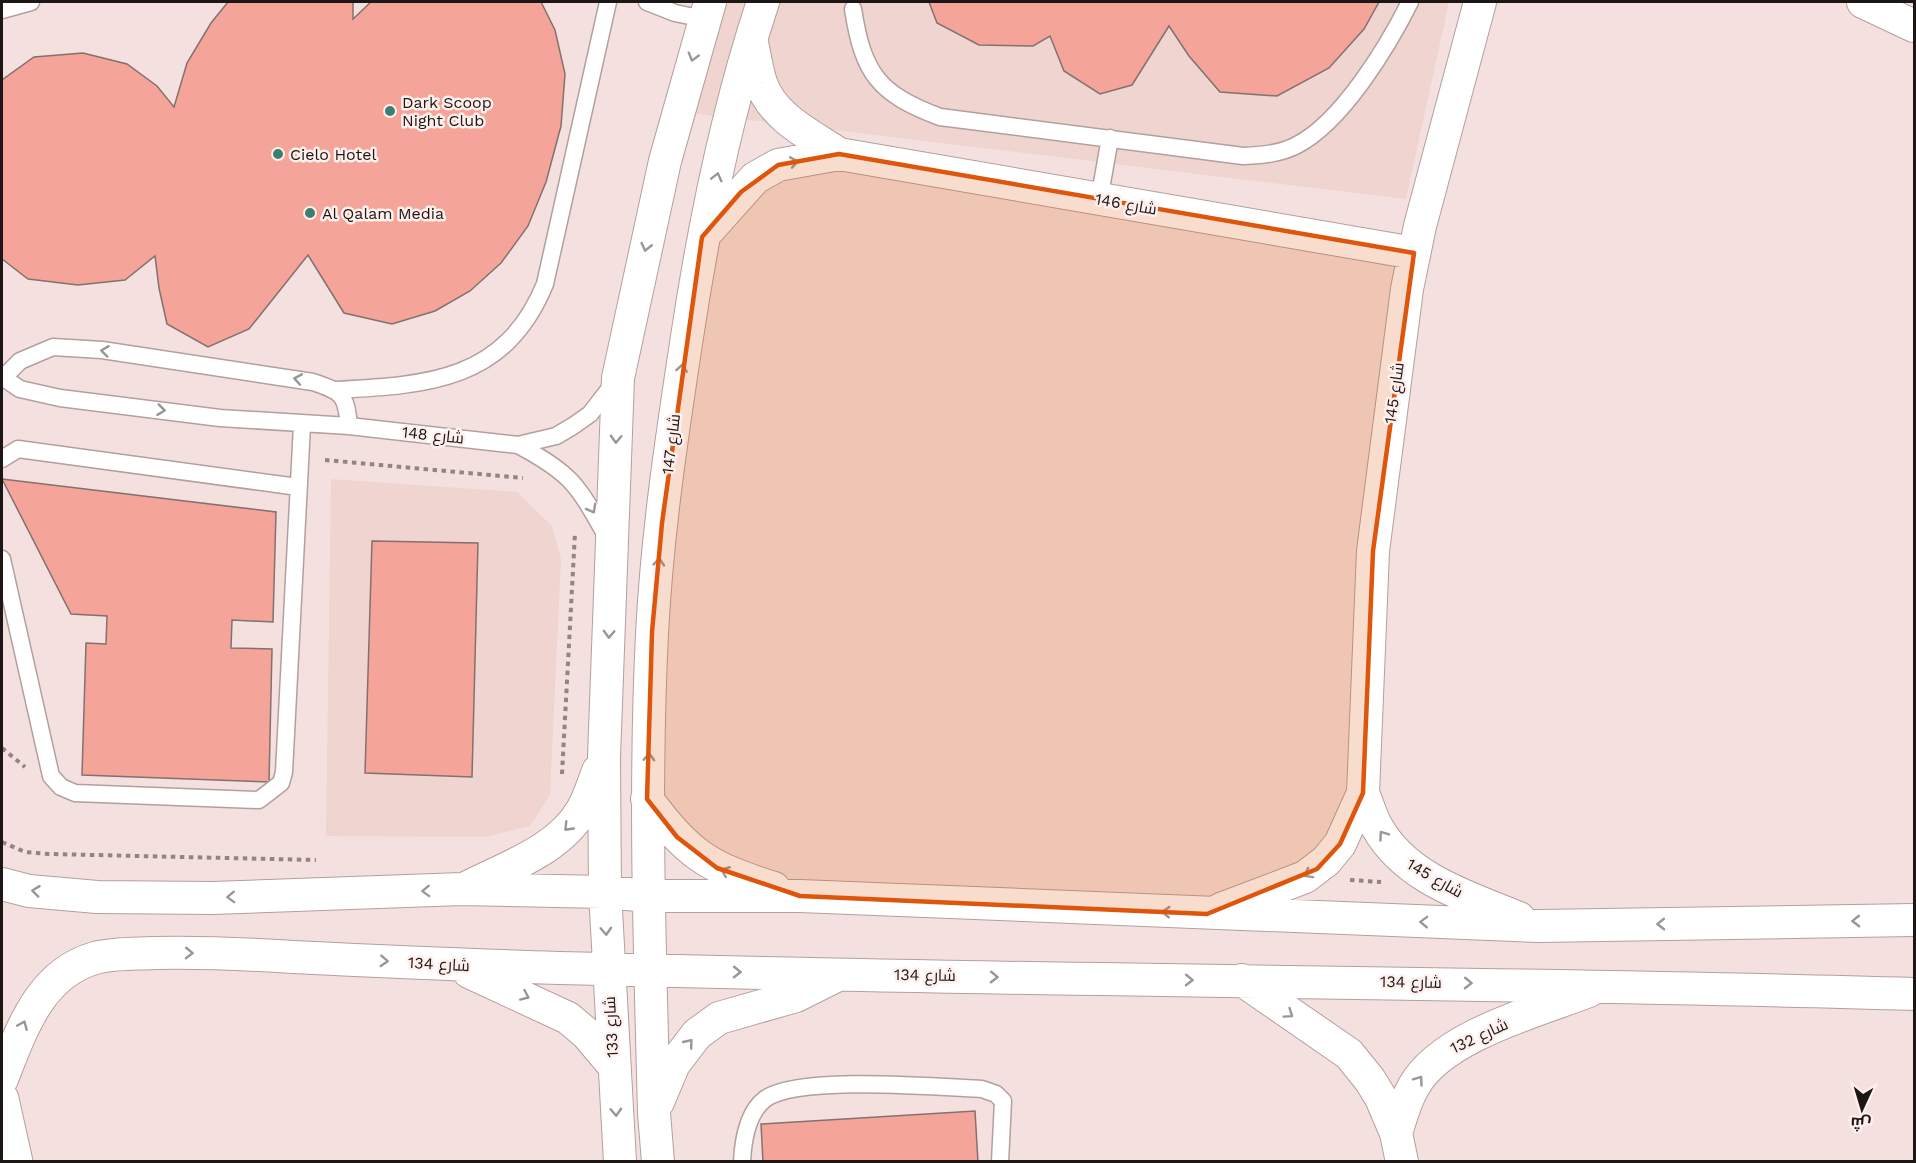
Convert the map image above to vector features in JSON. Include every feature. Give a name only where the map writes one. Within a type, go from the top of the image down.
[{"type":"street","name":"شارع 147","points":[[649,896],[647,799],[652,632],[670,447],[702,237],[751,38],[763,2]]},
{"type":"street","name":"شارع 145","points":[[1207,914],[1305,877],[1317,869],[1340,844],[1363,793],[1373,551],[1414,253],[1480,2]]},
{"type":"street","points":[[1863,2],[1914,26]]},
{"type":"street","points":[[604,892],[604,757],[618,378],[665,161],[707,10]]},
{"type":"street","name":"شارع 146","points":[[751,38],[762,85],[772,104],[787,120],[839,154]]},
{"type":"street","name":"شارع 146","points":[[702,237],[756,178],[778,165],[839,154],[1414,253]]},
{"type":"street","points":[[462,890],[537,852],[571,825],[583,809],[604,757]]},
{"type":"street","name":"شارع 145","points":[[1363,793],[1378,828],[1396,853],[1413,868],[1446,888],[1539,926]]},
{"type":"street","points":[[647,799],[677,837],[717,868],[800,896]]},
{"type":"street","points":[[2,885],[29,891],[109,897],[212,898],[462,890],[604,892],[649,896],[800,896],[1539,926],[1914,920]]},
{"type":"street","name":"شارع 133","points":[[604,892],[620,1161]]},
{"type":"street","points":[[649,896],[654,1113],[658,1161]]},
{"type":"street","name":"شارع 134","points":[[2,1079],[26,1017],[38,1000],[61,976],[94,958],[129,954],[225,953],[452,965],[650,971],[1604,985],[1914,994]]},
{"type":"street","points":[[452,965],[568,1018],[587,1034],[613,1065]]},
{"type":"street","points":[[654,1113],[674,1064],[697,1034],[719,1018],[796,996],[840,974]]},
{"type":"street","name":"شارع 132","points":[[1242,981],[1349,1054],[1370,1080],[1399,1147]]},
{"type":"street","name":"شارع 132","points":[[1399,1147],[1414,1084],[1430,1065],[1451,1047],[1604,985]]},
{"type":"street","points":[[2,1099],[16,1161]]},
{"type":"lane","points":[[2,10],[31,2]]},
{"type":"lane","points":[[2,377],[20,361],[53,347],[102,350],[277,376],[313,382],[336,390],[431,382],[459,372],[502,348],[521,330],[533,312],[545,284],[608,2]]},
{"type":"lane","points":[[647,2],[675,13],[707,10]]},
{"type":"lane","points":[[853,9],[858,44],[870,70],[886,90],[911,106],[940,117],[1243,156],[1271,154],[1296,146],[1319,132],[1333,118],[1393,37],[1410,2]]},
{"type":"lane","points":[[1099,200],[1110,138]]},
{"type":"lane","name":"شارع 148","points":[[2,377],[20,389],[60,398],[302,425],[349,426],[518,445],[556,436],[573,426],[590,414],[618,378]]},
{"type":"lane","points":[[336,390],[346,402],[349,426]]},
{"type":"lane","points":[[2,559],[51,776],[61,787],[75,793],[259,800],[281,783],[285,772],[302,425]]},
{"type":"lane","name":"شارع 148","points":[[518,445],[552,463],[572,479],[613,547]]},
{"type":"lane","points":[[2,459],[18,449],[298,486]]},
{"type":"lane","points":[[742,1161],[745,1132],[754,1113],[765,1100],[795,1089],[857,1084],[982,1089],[996,1094],[1003,1101],[1000,1161]]},
{"type":"path","points":[[300,458],[532,480]]},
{"type":"path","points":[[562,777],[574,522]]},
{"type":"path","points":[[2,842],[25,852],[49,854],[323,860]]},
{"type":"path","points":[[1317,869],[1329,879],[1394,883],[1413,868]]},
{"type":"highlighted area","points":[[839,154],[1414,253],[1373,551],[1363,793],[1340,844],[1317,869],[1207,914],[800,896],[717,868],[677,837],[647,799],[652,632],[662,523],[702,237],[741,192],[778,165]]},
{"type":"shaded area","points":[[706,2],[1449,2],[1406,199],[683,112]]},
{"type":"shaded area","points":[[331,479],[517,492],[552,526],[561,559],[550,795],[530,826],[485,837],[326,836]]},
{"type":"building","name":"Cielo Hotel","points":[[228,2],[353,2],[353,19],[371,2],[541,2],[555,30],[565,74],[561,126],[546,182],[528,226],[501,263],[470,291],[435,311],[392,324],[344,313],[308,255],[249,329],[208,347],[167,324],[155,256],[125,280],[78,285],[28,279],[2,259],[2,80],[34,57],[83,53],[127,64],[157,86],[174,107],[187,63],[211,23]]},
{"type":"building","points":[[929,2],[1379,2],[1364,29],[1329,68],[1277,96],[1220,92],[1189,56],[1169,26],[1132,85],[1100,94],[1064,71],[1050,36],[1033,46],[979,45],[937,23]]},
{"type":"building","points":[[2,479],[276,512],[273,622],[232,620],[231,648],[272,649],[269,782],[82,775],[86,643],[106,644],[107,616],[71,614]]},
{"type":"building","points":[[372,541],[478,543],[472,777],[365,773]]},
{"type":"building","points":[[975,1111],[978,1162],[763,1162],[761,1124]]},
{"type":"place","name":"Dark Scoop Night Club","points":[[390,111]]},
{"type":"place","name":"Cielo Hotel","points":[[278,154]]},
{"type":"place","name":"Al Qalam Media","points":[[310,213]]}]
